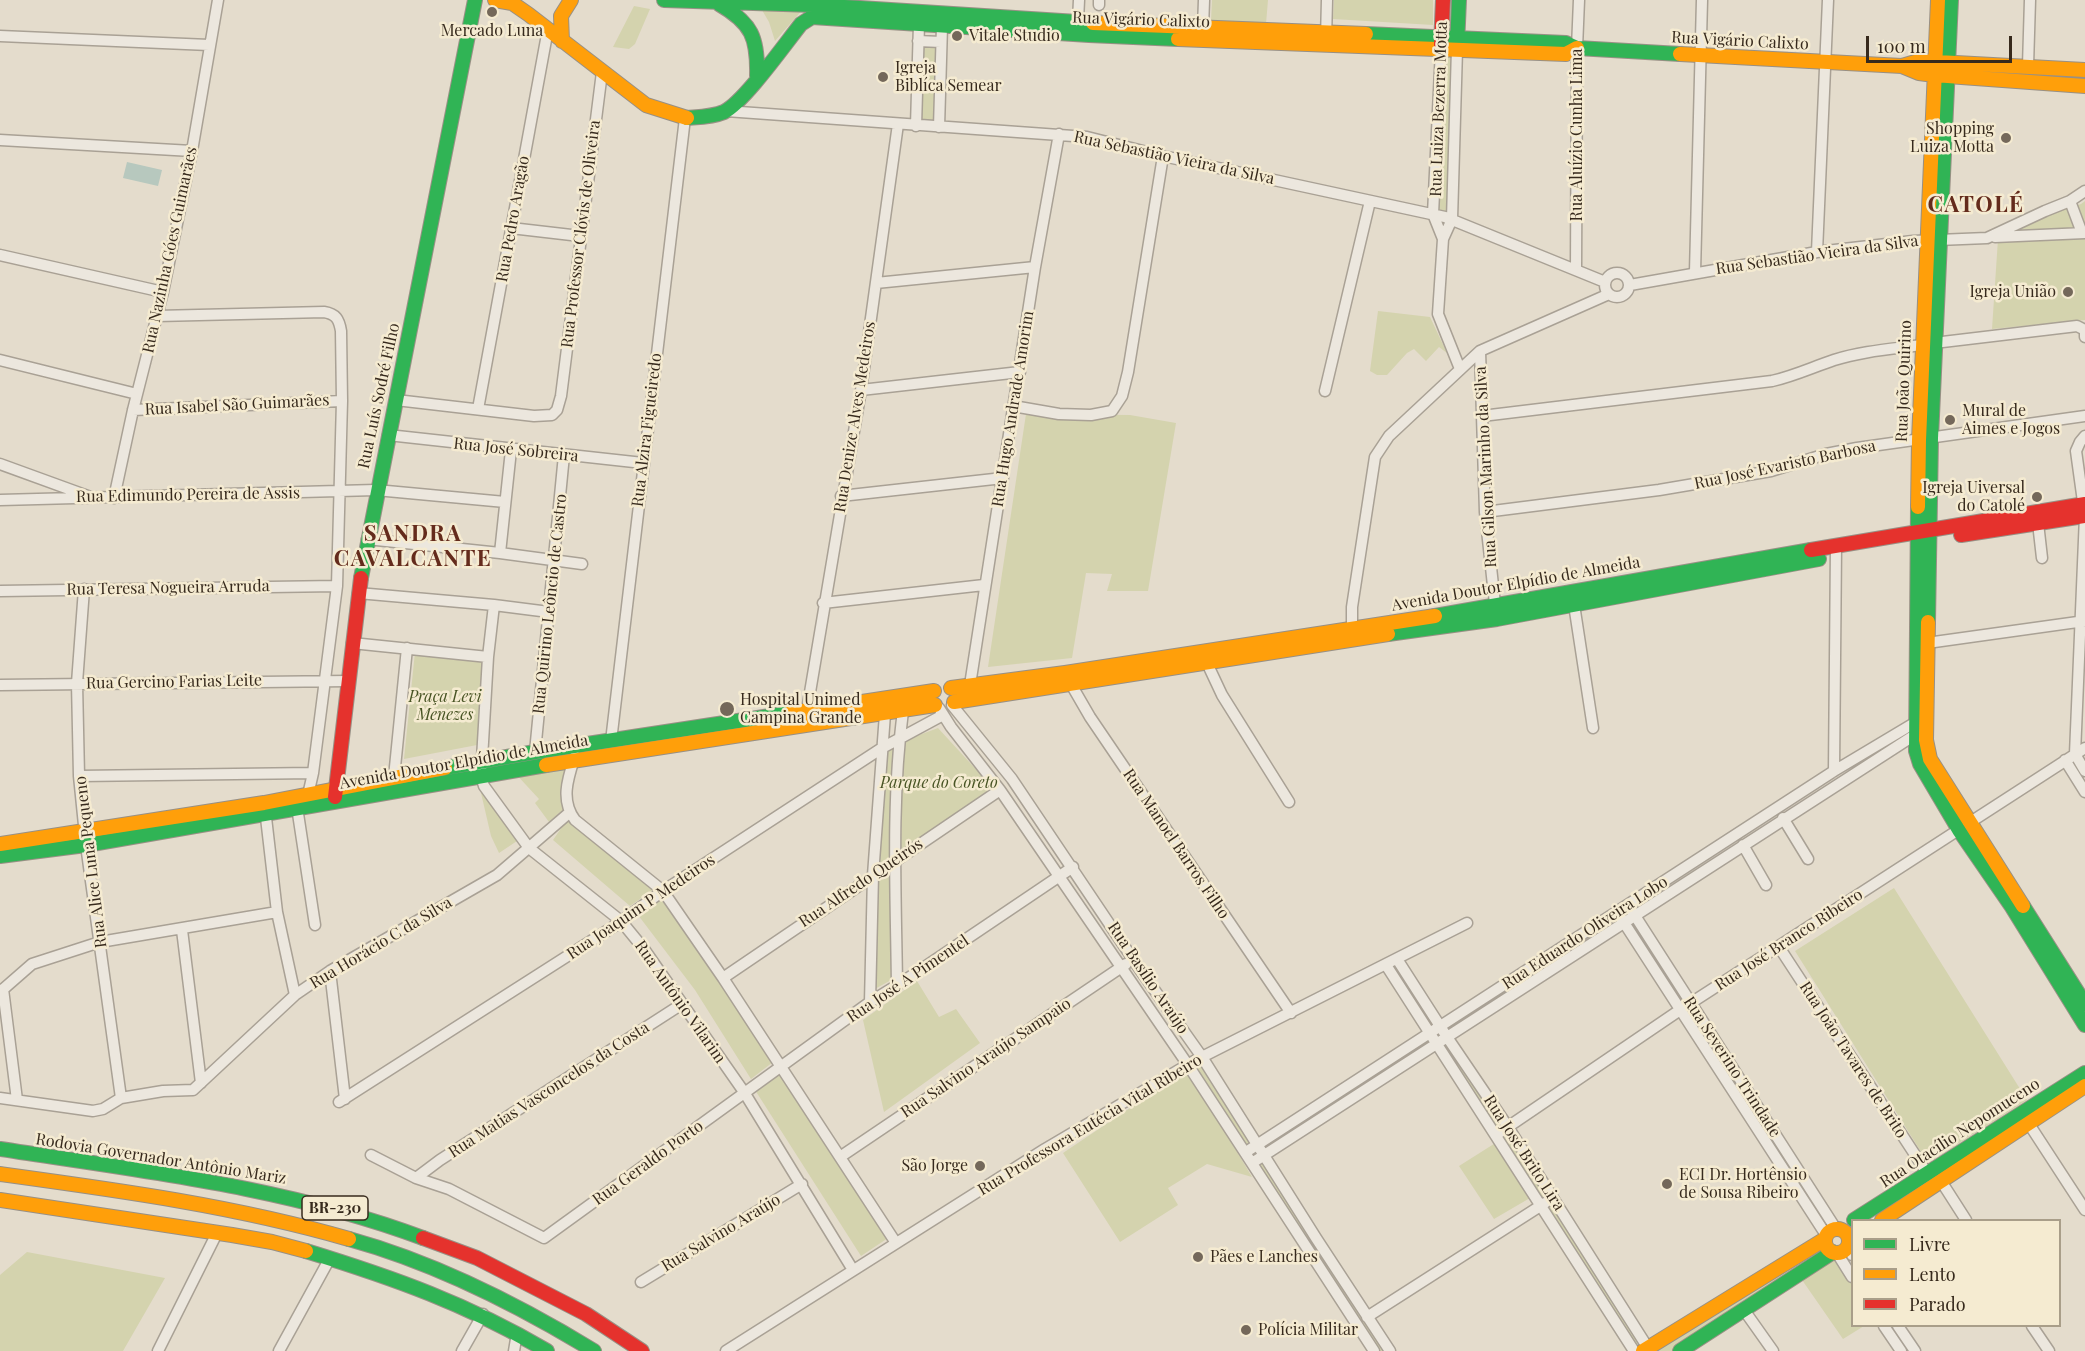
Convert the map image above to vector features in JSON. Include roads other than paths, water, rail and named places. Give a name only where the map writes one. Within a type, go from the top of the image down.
[{"type":"main road","name":"Rua Luís Sodré Filho","points":[[335,795],[358,593],[367,539],[475,0]]},
{"type":"main road","points":[[495,0],[512,3],[646,105],[685,118],[709,117],[726,111]]},
{"type":"main road","points":[[562,41],[561,16],[571,0]]},
{"type":"main road","name":"Rua Vigário Calixto","points":[[664,0],[812,2],[919,12],[1203,28],[1326,38]]},
{"type":"main road","name":"Rua Luiza Bezerra Motta","points":[[1441,43],[1443,0]]},
{"type":"main road","name":"Rua Luiza Bezerra Motta","points":[[1457,43],[1459,0]]},
{"type":"main road","name":"Rua João Quirino","points":[[1938,0],[1941,62]]},
{"type":"main road","name":"Rua João Quirino","points":[[1951,0],[1941,62],[1932,240],[1925,439],[1921,725],[1925,761],[1964,826]]},
{"type":"main road","points":[[708,1],[736,13],[748,24],[755,37],[758,56],[757,76]]},
{"type":"main road","name":"Rua Vigário Calixto","points":[[726,111],[747,91],[801,24],[812,16],[919,12]]},
{"type":"main road","name":"Rua Vigário Calixto","points":[[942,13],[1089,35],[1326,38],[1441,43],[1566,43],[1577,48],[1700,56],[1902,66],[1919,61],[2085,70]]},
{"type":"main road","name":"Rua Vigário Calixto","points":[[1902,66],[1919,73],[1940,76],[2085,86]]},
{"type":"main road","name":"Rua João Quirino","points":[[1932,240],[1945,108],[1940,76]]},
{"type":"main road","points":[[1945,108],[1964,84],[1978,80]]},
{"type":"main road","name":"Avenida Doutor Elpídio de Almeida","points":[[1924,536],[2037,523],[2085,510]]},
{"type":"main road","name":"Avenida Doutor Elpídio de Almeida","points":[[265,809],[308,795],[335,795],[576,753],[885,714],[1067,678],[1496,613],[1836,551],[2085,510]]},
{"type":"main road","name":"Rua João Quirino","points":[[1921,725],[1927,643],[1924,536]]},
{"type":"main road","name":"Avenida Doutor Elpídio de Almeida","points":[[1,854],[265,809],[297,807],[394,777],[481,769],[535,752],[576,753],[610,741],[807,710],[943,704],[955,696],[951,687],[1067,678]]},
{"type":"main road","points":[[1964,826],[2085,1004]]},
{"type":"main road","points":[[1964,826],[2085,1025]]},
{"type":"main road","name":"Rua Otacílio Nepomuceno","points":[[1856,1219],[2085,1073]]},
{"type":"main road","name":"Rua Otacílio Nepomuceno","points":[[1885,1219],[2085,1086]]},
{"type":"main road","name":"Rodovia Governador Antônio Mariz","points":[[0,1149],[254,1189],[376,1220],[477,1258],[586,1314],[642,1351]]},
{"type":"main road","name":"BR-230","points":[[0,1174],[166,1197],[300,1225],[373,1246],[406,1256],[525,1312],[594,1351]]},
{"type":"main road","points":[[0,1200],[267,1241],[330,1258],[392,1278],[483,1314],[547,1351]]},
{"type":"main road","name":"Rua Otacílio Nepomuceno","points":[[1646,1349],[1851,1222]]},
{"type":"main road","points":[[1832,1233],[1846,1233],[1845,1249],[1826,1246],[1832,1233]]},
{"type":"main road","points":[[1680,1351],[1845,1249]]},
{"type":"street","name":"Rua Nazinha Góes Guimarães","points":[[114,498],[133,410],[163,292],[192,151],[209,45],[219,0]]},
{"type":"street","points":[[1078,21],[1079,0]]},
{"type":"street","points":[[1203,28],[1204,0]]},
{"type":"street","points":[[1326,38],[1327,0]]},
{"type":"street","name":"Rua Aluízio Cunha Lima","points":[[1576,270],[1579,0]]},
{"type":"street","points":[[1695,272],[1702,0]]},
{"type":"street","points":[[1817,252],[1828,0]]},
{"type":"street","points":[[2028,66],[2031,0]]},
{"type":"street","points":[[915,126],[919,12]]},
{"type":"street","points":[[939,127],[942,13]]},
{"type":"street","name":"Rua Pedro Aragão","points":[[478,409],[548,29]]},
{"type":"street","points":[[0,36],[209,45]]},
{"type":"street","points":[[918,41],[941,42]]},
{"type":"street","name":"Rua Luiza Bezerra Motta","points":[[1434,214],[1441,43]]},
{"type":"street","name":"Rua Luiza Bezerra Motta","points":[[1452,219],[1457,43]]},
{"type":"street","name":"Rua Professor Clóvis de Oliveira","points":[[478,409],[546,417],[557,410],[561,396],[602,72]]},
{"type":"street","name":"Rua Sebastião Vieira da Silva","points":[[726,111],[1087,137],[1163,156],[1452,219],[1605,282]]},
{"type":"street","name":"Rua Alzira Figueiredo","points":[[610,741],[685,118]]},
{"type":"street","name":"Rua Denize Alves Medeiros","points":[[805,725],[861,390],[898,124]]},
{"type":"street","name":"Rua Hugo Andrade Amorim","points":[[970,684],[1035,267],[1059,134]]},
{"type":"street","points":[[0,140],[192,151]]},
{"type":"street","points":[[1013,406],[1059,414],[1090,415],[1112,411],[1122,396],[1128,372],[1163,156]]},
{"type":"street","name":"Rua Sebastião Vieira da Silva","points":[[1630,285],[1817,252],[1932,240],[1988,238],[2070,201],[2085,191]]},
{"type":"street","points":[[1325,391],[1370,201]]},
{"type":"street","points":[[1988,238],[2083,233],[2070,201]]},
{"type":"street","points":[[1434,214],[1443,239]]},
{"type":"street","points":[[1452,219],[1443,239],[1438,314],[1460,369]]},
{"type":"street","points":[[511,228],[580,236]]},
{"type":"street","points":[[0,255],[163,292]]},
{"type":"street","points":[[876,283],[1035,267]]},
{"type":"street","points":[[1619,273],[1627,277],[1630,285],[1621,297],[1614,297],[1605,289],[1605,282],[1611,274],[1619,273]]},
{"type":"street","points":[[1354,633],[1352,607],[1375,457],[1389,436],[1480,351],[1609,294]]},
{"type":"street","points":[[157,316],[331,313],[339,321],[342,401],[337,586],[313,773],[308,795]]},
{"type":"street","points":[[1482,416],[1772,381],[1796,376],[1835,360],[1880,350],[2070,327],[2082,327],[2085,330],[2085,337]]},
{"type":"street","name":"Rua Gilson Marinho da Silva","points":[[1480,351],[1485,512],[1496,613]]},
{"type":"street","name":"Rua Isabel São Guimarães","points":[[0,360],[137,394]]},
{"type":"street","points":[[861,390],[1020,372]]},
{"type":"street","points":[[396,400],[478,409]]},
{"type":"street","name":"Rua Isabel São Guimarães","points":[[133,410],[342,401]]},
{"type":"street","name":"Rua José Evaristo Barbosa","points":[[1485,512],[1659,490],[1770,471],[1826,454],[2085,416]]},
{"type":"street","name":"Rua José Sobreira","points":[[388,435],[643,463]]},
{"type":"street","points":[[2085,436],[2076,451],[2085,510],[2080,751],[2085,771]]},
{"type":"street","points":[[500,553],[511,450]]},
{"type":"street","name":"Rua Quirino Leôncio de Castro","points":[[535,752],[564,455]]},
{"type":"street","points":[[0,464],[94,498]]},
{"type":"street","points":[[842,496],[1003,478]]},
{"type":"street","name":"Rua Edimundo Pereira de Assis","points":[[0,500],[376,490],[505,502]]},
{"type":"street","points":[[2037,523],[2042,558]]},
{"type":"street","points":[[367,539],[582,564]]},
{"type":"street","points":[[1834,771],[1836,551]]},
{"type":"street","points":[[824,603],[984,585]]},
{"type":"street","name":"Rua Teresa Nogueira Arruda","points":[[0,591],[337,586]]},
{"type":"street","name":"Rua Alice Luna Pequeno","points":[[84,589],[77,683],[80,776],[85,839],[121,1098]]},
{"type":"street","points":[[358,593],[549,612]]},
{"type":"street","points":[[1573,599],[1593,728]]},
{"type":"street","points":[[481,769],[488,657],[494,605]]},
{"type":"street","points":[[1927,643],[2083,622]]},
{"type":"street","points":[[352,643],[488,657]]},
{"type":"street","points":[[394,777],[407,648]]},
{"type":"street","points":[[1206,656],[1222,695],[1289,802]]},
{"type":"street","name":"Rua Manoel Barros Filho","points":[[1067,678],[1096,727],[1292,1013]]},
{"type":"street","name":"Rua Gercino Farias Leite","points":[[0,685],[348,681]]},
{"type":"street","name":"Rua Joaquim P Medeiros","points":[[330,971],[342,1100],[899,739],[943,704]]},
{"type":"street","name":"Rua Basílio Araújo","points":[[943,704],[1246,1152],[1374,1351]]},
{"type":"street","name":"Rua Basílio Araújo","points":[[943,704],[1012,779],[1073,867],[1133,959],[1202,1057],[1390,1351]]},
{"type":"street","points":[[897,986],[895,861],[899,739],[903,711]]},
{"type":"street","points":[[870,1002],[873,875],[885,714]]},
{"type":"street","name":"Rua Eduardo Oliveira Lobo","points":[[1246,1152],[1440,1026],[1632,910],[1834,771],[1921,725]]},
{"type":"street","name":"Rua Eduardo Oliveira Lobo","points":[[1632,910],[1743,845],[1921,725]]},
{"type":"street","name":"Rua José Branco Ribeiro","points":[[1496,1135],[1690,1003],[2080,751]]},
{"type":"street","points":[[576,753],[566,794],[569,813],[663,891],[723,978],[896,1243]]},
{"type":"street","points":[[2065,760],[2085,792]]},
{"type":"street","name":"Rua Antônio Vilarim","points":[[481,769],[484,786],[529,848],[621,921],[644,949],[744,1092],[853,1270]]},
{"type":"street","points":[[80,776],[313,773]]},
{"type":"street","name":"Rua Alfredo Queirós","points":[[723,978],[1000,790]]},
{"type":"street","points":[[297,807],[315,925]]},
{"type":"street","points":[[265,809],[277,912],[295,995]]},
{"type":"street","name":"Rua Horácio C da Silva","points":[[201,1083],[295,995],[330,971],[497,875],[569,813]]},
{"type":"street","points":[[1783,818],[1808,859]]},
{"type":"street","points":[[1743,845],[1766,885]]},
{"type":"street","name":"Rua José A Pimentel","points":[[744,1092],[870,1002],[1073,867]]},
{"type":"street","name":"Rua Severino Trindade","points":[[1632,910],[1832,1233]]},
{"type":"street","points":[[17,1100],[1,991],[32,964],[100,942],[182,930],[277,912]]},
{"type":"street","name":"Rua Eduardo Oliveira Lobo","points":[[1252,1163],[1447,1037],[1621,917]]},
{"type":"street","name":"Rua Severino Trindade","points":[[1621,917],[1680,1010],[1832,1233]]},
{"type":"street","name":"Rua Professora Eutécia Vital Ribeiro","points":[[726,1351],[1045,1149],[1188,1065],[1467,923]]},
{"type":"street","points":[[0,1098],[93,1111],[103,1109],[121,1098],[163,1091],[193,1090],[201,1083],[182,930]]},
{"type":"street","name":"Rua João Tavares de Brito","points":[[1779,947],[1927,1173]]},
{"type":"street","name":"Rua Salvino Araújo Sampaio","points":[[840,1157],[1133,959]]},
{"type":"street","name":"Rua José Brito Lira","points":[[1397,959],[1508,1127],[1646,1349]]},
{"type":"street","name":"Rua José Brito Lira","points":[[1386,965],[1634,1351]]},
{"type":"street","name":"Rua Matias Vasconcelos da Costa","points":[[416,1178],[440,1160],[682,1004]]},
{"type":"street","name":"Rua Geraldo Porto","points":[[416,1178],[449,1189],[544,1238],[744,1092]]},
{"type":"street","points":[[2029,1124],[2085,1210]]},
{"type":"street","points":[[371,1155],[416,1178]]},
{"type":"street","points":[[1941,1181],[1965,1219]]},
{"type":"street","name":"Rua Salvino Araújo","points":[[641,1282],[802,1184]]},
{"type":"street","points":[[1367,1317],[1553,1198]]},
{"type":"street","points":[[158,1351],[217,1233]]},
{"type":"street","points":[[1845,1249],[1851,1273]]},
{"type":"street","points":[[279,1351],[330,1258]]},
{"type":"street","points":[[1744,1310],[1773,1351]]},
{"type":"street","points":[[462,1351],[483,1314]]},
{"type":"street","points":[[1885,1327],[1901,1351]]},
{"type":"street","points":[[1899,1327],[1915,1351]]},
{"type":"street","points":[[2033,1327],[2049,1351]]},
{"type":"street","points":[[514,1351],[517,1333]]},
{"type":"place","name":"Mercado Luna","points":[[492,12]]},
{"type":"place","name":"Vitale Studio","points":[[957,36]]},
{"type":"place","name":"Igreja Biblíca Semear","points":[[883,77]]},
{"type":"place","name":"Shopping Luiza Motta","points":[[2006,138]]},
{"type":"place","name":"Igreja União","points":[[2068,292]]},
{"type":"place","name":"Mural de Aimes e Jogos","points":[[1950,420]]},
{"type":"place","name":"Igreja Uiversal do Catolé","points":[[2037,497]]},
{"type":"place","name":"Hospital Unimed Campina Grande","points":[[727,709]]},
{"type":"place","name":"São Jorge","points":[[980,1166]]},
{"type":"place","name":"ECI Dr. Hortênsio de Sousa Ribeiro","points":[[1667,1184]]},
{"type":"place","name":"Pães e Lanches","points":[[1198,1257]]},
{"type":"place","name":"Polícia Militar","points":[[1246,1330]]},
{"type":"district","name":"CATOLÉ","points":[[1976,205]]},
{"type":"district","name":"SANDRA CAVALCANTE","points":[[413,546]]},
{"type":"park label","name":"Praça Levi Menezes","points":[[445,706]]},
{"type":"park label","name":"Parque do Coreto","points":[[939,783]]}]
